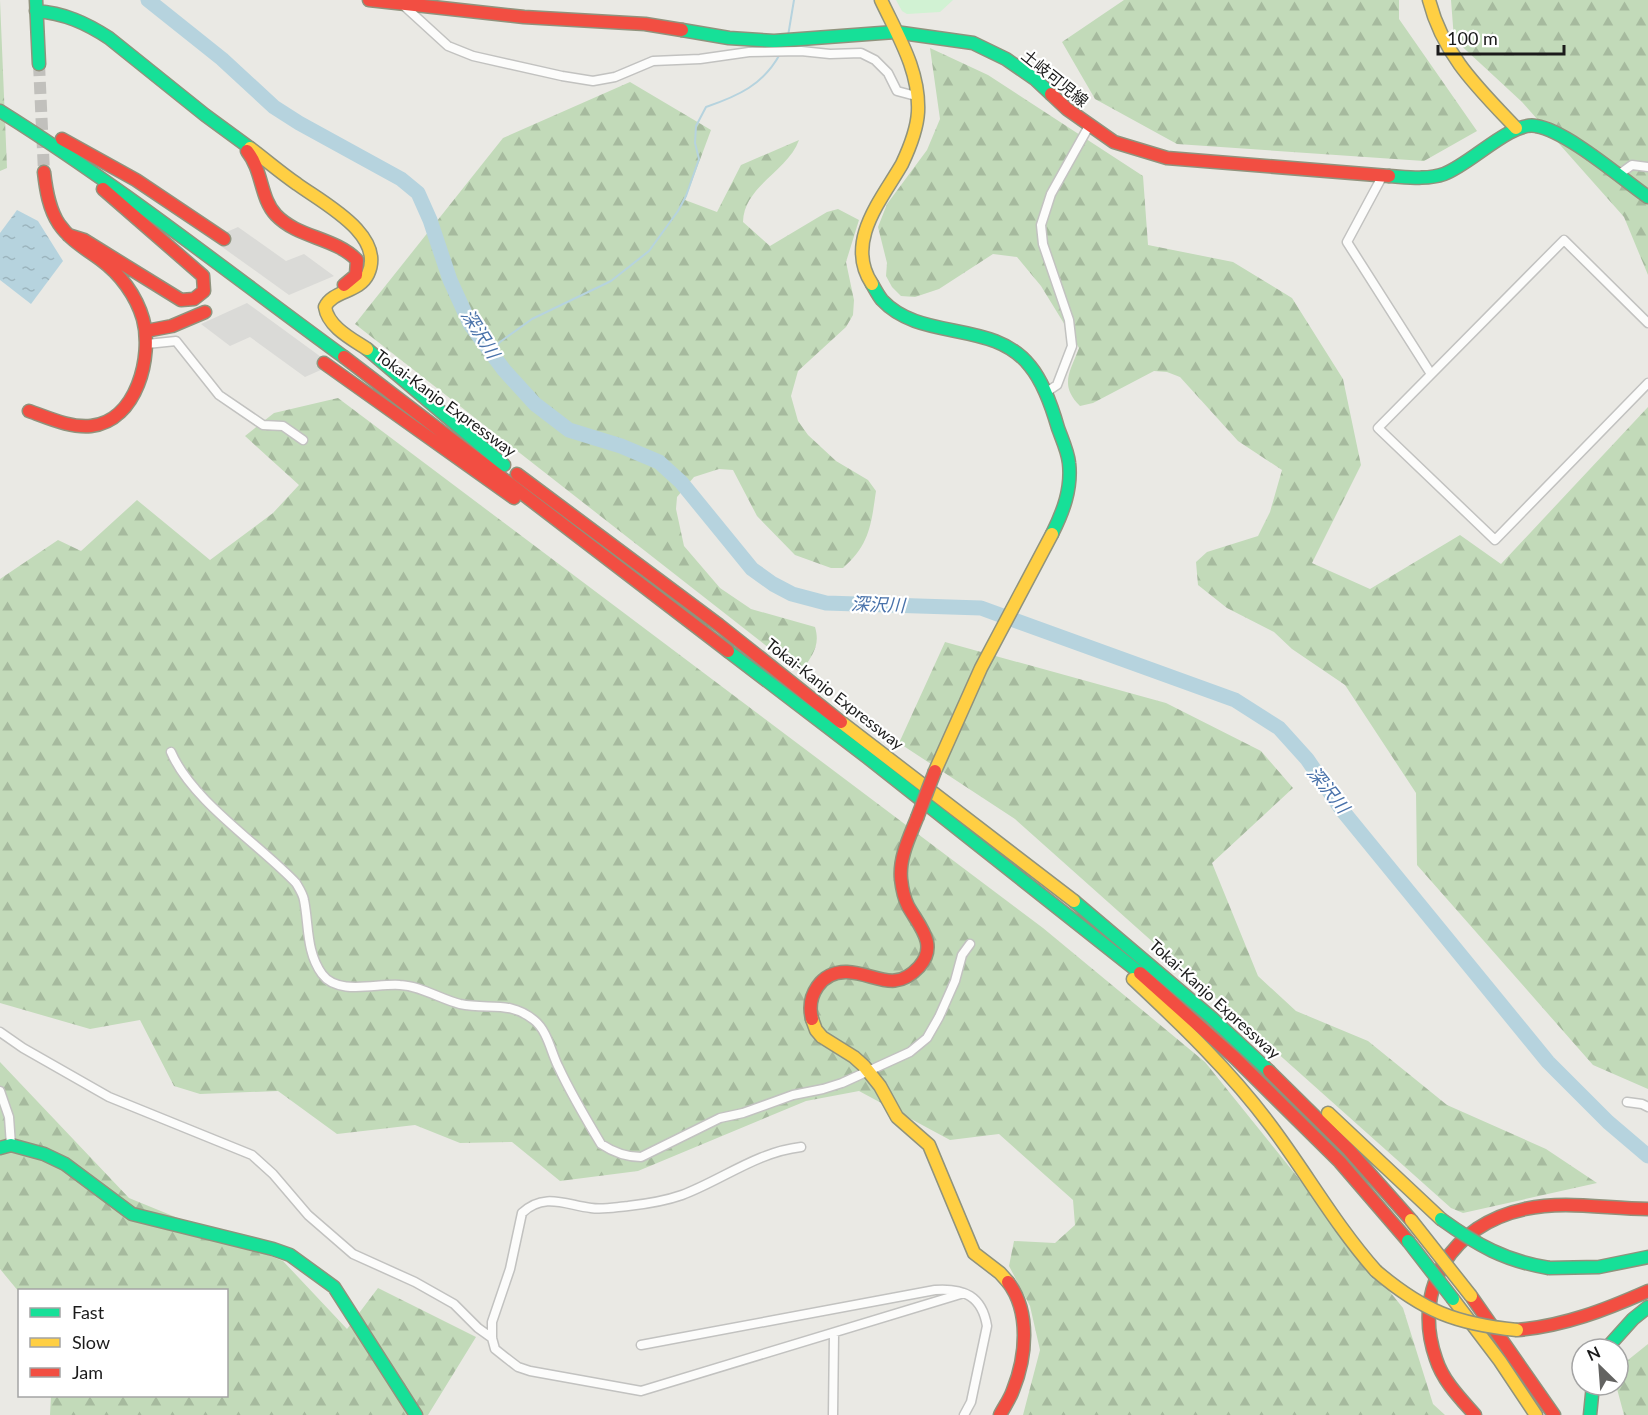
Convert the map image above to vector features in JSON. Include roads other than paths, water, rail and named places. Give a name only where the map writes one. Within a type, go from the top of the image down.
[{"type":"main road","name":"土岐可児線","points":[[369,0],[524,16],[645,24],[774,46],[801,45],[895,32],[973,43],[1006,59],[1035,79],[1067,109],[1114,142],[1167,158],[1416,178],[1443,174],[1466,163],[1516,128]]},
{"type":"main road","points":[[881,0],[910,62],[918,92],[918,107],[910,147],[867,223],[863,239],[863,257],[867,277],[878,296],[893,310],[911,320],[928,326],[983,336],[1004,344],[1022,357],[1036,374],[1045,393],[1069,463],[1070,474],[1063,512],[981,668],[935,771],[903,855],[901,877],[908,904],[924,926],[929,943],[927,955],[912,973],[899,979],[885,981],[855,972],[840,972],[827,977],[816,988],[810,1002],[810,1017],[817,1032],[827,1041],[858,1060],[877,1082],[897,1117],[928,1142],[974,1253],[983,1263],[1002,1276],[1013,1289],[1021,1306],[1024,1324],[1019,1374],[1013,1392],[1000,1415]]},
{"type":"main road","points":[[1429,0],[1437,30],[1454,60],[1516,128],[1534,126],[1566,138],[1648,197]]},
{"type":"main road","points":[[39,64],[36,5],[75,18],[109,38],[220,127],[351,224],[364,237],[372,261],[368,275],[353,290],[333,296],[328,301],[327,314],[331,321],[380,359],[504,465]]},
{"type":"main road","points":[[0,103],[136,180],[224,239]]},
{"type":"main road","name":"Tokai-Kanjo Expressway","points":[[0,103],[152,206],[394,387],[504,465],[715,623],[1129,945],[1208,1013],[1332,1132],[1411,1220],[1471,1296],[1554,1415]]},
{"type":"main road","points":[[0,114],[90,177],[203,276],[204,291],[195,299],[181,300],[84,240],[68,235]]},
{"type":"main road","name":"Tokai-Kanjo Expressway","points":[[0,114],[64,151],[141,206],[634,578],[1014,873],[1145,978],[1235,1058],[1340,1162],[1454,1299],[1536,1415]]},
{"type":"main road","points":[[220,127],[256,162],[262,176],[265,196],[274,213],[288,224],[346,249],[357,260],[357,274],[352,281],[345,285],[328,287]]},
{"type":"main road","points":[[28,411],[69,426],[96,425],[111,419],[122,410],[137,386],[144,371],[147,344],[146,330],[139,306],[126,284],[113,270],[68,235],[59,225],[46,199],[44,172]]},
{"type":"main road","points":[[146,330],[172,326],[205,312]]},
{"type":"main road","points":[[324,363],[551,524],[634,578]]},
{"type":"main road","points":[[1014,873],[1167,1011],[1249,1097],[1340,1226],[1376,1271],[1411,1300],[1454,1320],[1481,1327],[1517,1330],[1544,1328],[1584,1318],[1645,1292]]},
{"type":"main road","points":[[1208,1013],[1281,1071],[1441,1219],[1493,1255],[1532,1266],[1602,1269],[1648,1257]]},
{"type":"main road","points":[[5,1147],[44,1154],[65,1164],[132,1214],[290,1255],[334,1287],[416,1415]]},
{"type":"main road","points":[[1474,1415],[1450,1390],[1438,1369],[1428,1336],[1429,1302],[1437,1274],[1448,1256],[1467,1236],[1492,1219],[1528,1208],[1548,1206],[1648,1209]]},
{"type":"main road","points":[[1617,1337],[1648,1307]]},
{"type":"main road","points":[[1590,1415],[1592,1397]]},
{"type":"street","points":[[402,4],[448,46],[473,56],[593,81],[615,77],[653,61],[700,59],[774,46]]},
{"type":"street","points":[[801,45],[830,54],[861,53],[875,60],[882,67],[897,91],[912,95],[918,92]]},
{"type":"street","points":[[1045,393],[1057,385],[1072,346],[1069,320],[1043,244],[1041,225],[1051,194],[1089,126]]},
{"type":"street","points":[[1618,175],[1632,165],[1648,167]]},
{"type":"street","points":[[1383,175],[1347,242],[1431,374]]},
{"type":"street","points":[[1648,323],[1564,240],[1378,428],[1495,540],[1648,384]]},
{"type":"street","points":[[147,344],[176,341],[219,394],[263,425],[283,426],[303,440]]},
{"type":"street","points":[[171,752],[193,786],[296,883],[304,899],[309,946],[321,973],[330,982],[357,987],[398,984],[463,1005],[495,1006],[522,1011],[537,1022],[543,1030],[557,1066],[601,1144],[630,1157],[640,1157],[720,1118],[743,1113],[793,1095],[823,1089],[868,1072],[910,1052],[927,1038],[939,1017],[955,981],[962,955],[970,944]]},
{"type":"street","points":[[0,1032],[23,1048],[109,1097],[252,1155],[273,1174],[308,1215],[353,1254],[415,1282],[453,1304],[492,1338]]},
{"type":"street","points":[[0,1091],[9,1117],[5,1147]]},
{"type":"street","points":[[1628,1102],[1648,1107]]},
{"type":"street","points":[[801,1147],[764,1156],[681,1195],[643,1204],[592,1208],[543,1200],[529,1206],[522,1213],[510,1269],[492,1322],[495,1349],[524,1369],[582,1382],[641,1391],[964,1293]]},
{"type":"street","points":[[641,1346],[950,1289],[973,1297],[985,1315],[987,1326],[971,1401],[964,1415]]},
{"type":"street","points":[[833,1415],[834,1334]]},
{"type":"water","points":[[17,210],[38,221],[63,261],[31,304],[0,280],[0,233]]},
{"type":"waterway","name":"深沢川","points":[[148,0],[222,59],[274,107],[401,179],[418,193],[430,220],[450,280],[470,324],[504,370],[535,404],[569,430],[621,446],[659,462],[681,482],[752,569],[773,584],[792,594],[826,603],[981,608],[1235,700],[1279,728],[1307,759],[1342,810],[1548,1062],[1608,1122],[1648,1156]]},
{"type":"waterway","points":[[788,36],[794,0]]},
{"type":"waterway","points":[[491,352],[500,342],[532,319],[611,281],[649,251],[686,196],[699,159],[695,143],[696,126],[706,107],[749,88],[766,74],[780,54]]},
{"type":"tunnel","points":[[39,64],[44,172]]}]
